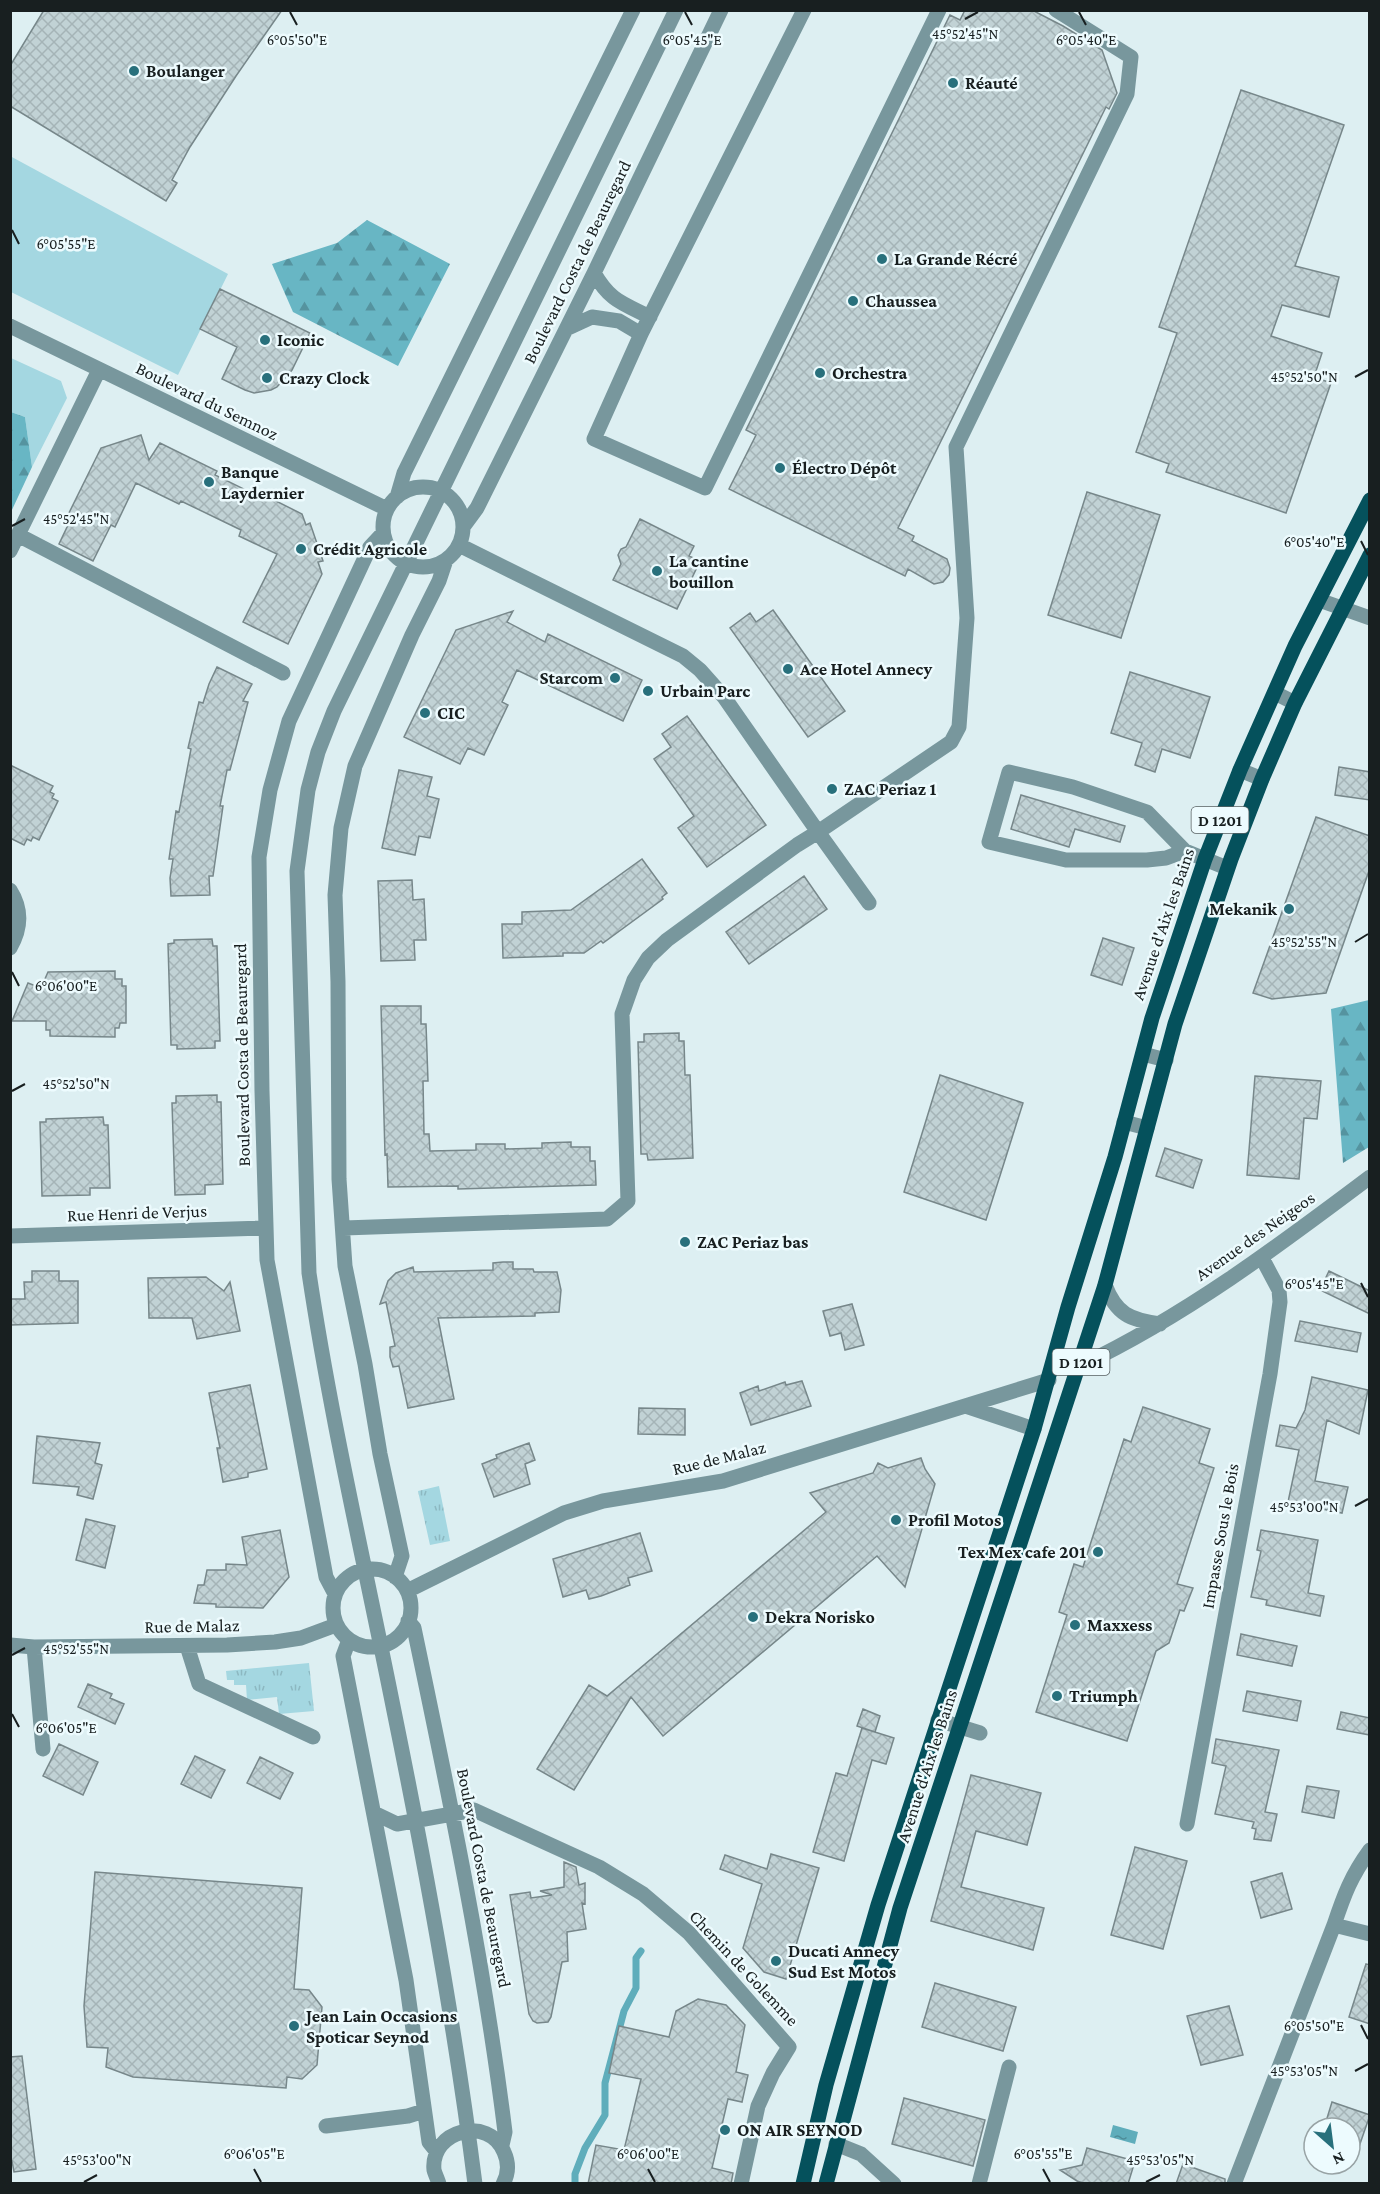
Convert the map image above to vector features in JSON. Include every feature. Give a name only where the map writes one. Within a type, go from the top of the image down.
[{"type":"main road","name":"Avenue d'Aix les Bains","points":[[803,2184],[826,2085],[878,1905],[1034,1429],[1152,1018],[1205,859],[1240,770],[1295,646],[1370,500]]},
{"type":"main road","name":"Avenue d'Aix les Bains","points":[[826,2184],[900,1908],[1080,1366],[1105,1285],[1176,1024],[1227,868],[1262,779],[1296,703],[1370,555]]},
{"type":"main road","points":[[1049,1380],[1080,1366]]},
{"type":"street","points":[[397,497],[404,473],[633,10]]},
{"type":"street","points":[[475,2184],[438,1933],[317,1325],[309,1273],[297,871],[302,826],[318,752],[334,711],[676,10]]},
{"type":"street","name":"Boulevard Costa de Beauregard","points":[[395,1576],[402,1556],[380,1454],[345,1266],[339,1179],[335,895],[341,828],[359,757],[447,560],[459,545],[463,527],[477,508],[721,10]]},
{"type":"street","points":[[804,10],[641,334],[594,439],[705,488],[939,10]]},
{"type":"street","points":[[344,1228],[607,1219],[628,1201],[622,1014],[634,980],[648,958],[667,940],[797,845],[951,742],[959,727],[967,618],[956,447],[1127,94],[1131,57],[1056,10]]},
{"type":"street","points":[[594,273],[606,292],[625,305],[650,317]]},
{"type":"street","points":[[566,329],[592,317],[619,321],[641,334]]},
{"type":"street","name":"Boulevard du Semnoz","points":[[10,326],[387,509]]},
{"type":"street","points":[[10,551],[99,370]]},
{"type":"street","points":[[387,509],[397,497],[407,490],[431,488],[442,492],[457,507],[463,527]]},
{"type":"street","name":"Boulevard Costa de Beauregard","points":[[336,1624],[332,1610],[335,1594],[326,1577],[267,1260],[259,857],[270,790],[289,721],[370,547],[383,533],[387,509]]},
{"type":"street","points":[[383,533],[387,546],[406,564],[427,567],[447,560]]},
{"type":"street","points":[[18,535],[283,673]]},
{"type":"street","points":[[459,545],[683,656],[700,670],[724,698],[869,903]]},
{"type":"street","points":[[1319,600],[1370,618]]},
{"type":"street","points":[[1275,693],[1296,703]]},
{"type":"street","points":[[1240,770],[1262,779]]},
{"type":"street","points":[[1185,851],[1167,858],[1147,860],[1065,860],[989,842],[1009,772],[1073,787],[1147,812],[1185,851],[1227,868]]},
{"type":"street","points":[[10,890],[16,899],[20,921],[16,937],[10,948]]},
{"type":"street","points":[[1143,1054],[1166,1060]]},
{"type":"street","points":[[1124,1122],[1147,1128]]},
{"type":"street","name":"Avenue des Neigeos","points":[[1080,1366],[1160,1324],[1262,1258],[1370,1177]]},
{"type":"street","name":"Rue Henri de Verjus","points":[[10,1236],[266,1228]]},
{"type":"street","name":"Impasse Sous le Bois","points":[[1187,1824],[1270,1374],[1278,1319],[1279,1290],[1262,1258]]},
{"type":"street","points":[[1105,1285],[1110,1299],[1120,1311],[1135,1320],[1160,1324]]},
{"type":"street","name":"Rue de Malaz","points":[[407,1591],[564,1513],[603,1501],[723,1480],[1049,1380]]},
{"type":"street","points":[[965,1406],[1034,1429]]},
{"type":"street","points":[[335,1594],[342,1582],[352,1574],[365,1569],[381,1570],[395,1576],[407,1591]]},
{"type":"street","name":"Boulevard Costa de Beauregard","points":[[407,1591],[410,1611],[408,1621],[414,1628],[453,1812],[494,2038],[505,2132],[502,2145],[508,2160],[507,2181]]},
{"type":"street","points":[[336,1624],[349,1640],[364,1646],[380,1646],[396,1637],[408,1621]]},
{"type":"street","name":"Rue de Malaz","points":[[10,1645],[34,1647],[227,1645],[301,1638],[336,1624]]},
{"type":"street","points":[[349,1640],[344,1656],[406,1980],[429,2142],[437,2152]]},
{"type":"street","points":[[187,1646],[199,1684],[313,1737]]},
{"type":"street","points":[[34,1647],[43,1749]]},
{"type":"street","points":[[938,1720],[980,1733]]},
{"type":"street","name":"Chemin de Golemme","points":[[374,1812],[397,1824],[474,1810],[599,1867],[643,1894],[689,1934],[789,2047],[773,2073],[758,2106],[741,2184]]},
{"type":"street","points":[[1234,2184],[1353,1873],[1370,1850]]},
{"type":"street","points":[[1334,1925],[1370,1934]]},
{"type":"street","points":[[979,2184],[1009,2067]]},
{"type":"street","points":[[326,2126],[408,2116],[424,2111]]},
{"type":"street","points":[[439,2184],[434,2170],[437,2152],[449,2136],[468,2129],[481,2131],[493,2136],[502,2145]]},
{"type":"street","points":[[836,2144],[861,2154],[894,2184]]},
{"type":"green space","points":[[10,156],[228,274],[178,375],[11,292]]},
{"type":"green space","points":[[367,220],[450,264],[398,366],[293,312],[272,264],[337,243]]},
{"type":"green space","points":[[11,358],[61,381],[67,398],[32,467],[25,417],[11,412]]},
{"type":"green space","points":[[11,412],[25,417],[32,467],[11,512]]},
{"type":"green space","points":[[1369,1000],[1369,1147],[1343,1163],[1331,1009]]},
{"type":"green space","points":[[439,1486],[450,1541],[430,1545],[418,1491]]},
{"type":"green space","points":[[309,1663],[314,1711],[279,1714],[277,1697],[247,1700],[246,1685],[234,1685],[234,1680],[227,1680],[226,1671]]},
{"type":"water","points":[[1113,2125],[1138,2132],[1135,2144],[1110,2137]]},
{"type":"building","points":[[44,10],[282,10],[190,147],[172,180],[177,183],[166,201],[10,106],[10,66]]},
{"type":"building","points":[[965,10],[1032,10],[1063,26],[1102,50],[1117,93],[1109,109],[1106,107],[898,528],[914,536],[912,541],[947,559],[950,568],[949,575],[943,582],[934,584],[908,569],[905,576],[729,489],[756,435],[746,430],[950,15],[960,20]]},
{"type":"building","points":[[1241,90],[1344,125],[1295,266],[1339,277],[1329,317],[1282,305],[1271,336],[1322,353],[1314,377],[1331,383],[1286,513],[1166,472],[1169,464],[1136,452],[1177,333],[1159,327]]},
{"type":"building","name":"Iconic","points":[[220,289],[310,333],[292,370],[277,387],[254,393],[222,379],[237,347],[200,329]]},
{"type":"building","points":[[141,435],[149,460],[160,443],[217,471],[215,475],[258,496],[260,493],[302,514],[306,525],[310,523],[323,561],[318,562],[322,574],[288,644],[243,622],[277,554],[239,536],[241,530],[181,501],[179,504],[136,483],[115,527],[111,525],[93,561],[59,544],[68,525],[64,523],[101,448]]},
{"type":"building","points":[[1087,492],[1160,515],[1121,638],[1048,615]]},
{"type":"building","name":"La cantine bouillon","points":[[640,519],[694,546],[689,556],[700,561],[677,609],[613,580],[621,564],[618,555],[621,549],[626,547]]},
{"type":"building","name":"Ace Hotel Annecy","points":[[773,610],[845,711],[808,737],[730,628],[750,613],[756,622]]},
{"type":"building","points":[[513,611],[507,622],[545,642],[548,634],[642,680],[623,721],[517,670],[502,702],[508,705],[484,755],[468,748],[460,764],[404,737],[456,630]]},
{"type":"building","points":[[217,667],[252,684],[243,701],[248,702],[230,770],[227,770],[220,806],[223,806],[213,876],[209,876],[210,895],[171,896],[170,878],[173,859],[169,859],[176,811],[179,812],[191,749],[188,748],[199,702],[203,703]]},
{"type":"building","points":[[1130,672],[1210,697],[1190,758],[1162,749],[1155,772],[1135,765],[1142,743],[1111,733]]},
{"type":"building","points":[[687,716],[766,825],[707,867],[678,828],[694,816],[654,759],[671,747],[662,734]]},
{"type":"building","points":[[10,765],[53,786],[50,792],[54,794],[52,798],[58,801],[39,840],[33,837],[31,841],[27,839],[24,845],[10,838]]},
{"type":"building","points":[[1339,767],[1370,772],[1370,800],[1335,795]]},
{"type":"building","points":[[399,770],[432,777],[427,796],[439,799],[430,838],[419,836],[415,855],[382,848]]},
{"type":"building","points":[[1021,795],[1125,826],[1120,842],[1075,829],[1069,847],[1011,829]]},
{"type":"building","points":[[1316,817],[1370,836],[1370,868],[1326,993],[1272,999],[1253,993]]},
{"type":"building","points":[[642,859],[667,893],[662,897],[663,899],[603,943],[601,941],[584,953],[503,958],[502,924],[522,924],[522,912],[571,910]]},
{"type":"building","points":[[804,876],[827,909],[749,964],[726,932]]},
{"type":"building","points":[[412,880],[413,900],[424,899],[426,940],[414,940],[415,960],[381,961],[378,881]]},
{"type":"building","points":[[1103,938],[1134,948],[1122,985],[1091,975]]},
{"type":"building","points":[[212,939],[213,946],[217,946],[220,1041],[215,1041],[215,1048],[177,1049],[177,1045],[171,1045],[168,944],[174,943],[174,940]]},
{"type":"building","points":[[115,971],[115,979],[122,979],[122,986],[126,986],[126,1023],[120,1023],[119,1028],[115,1028],[115,1037],[50,1036],[50,1030],[46,1030],[46,1021],[12,1021],[28,983],[41,988],[48,972]]},
{"type":"building","points":[[381,1006],[421,1006],[421,1024],[426,1024],[428,1081],[423,1081],[424,1134],[429,1134],[430,1151],[476,1150],[476,1144],[505,1144],[505,1149],[542,1148],[542,1143],[571,1142],[571,1147],[590,1147],[590,1161],[595,1161],[596,1185],[458,1189],[458,1186],[388,1187]]},
{"type":"building","points":[[679,1033],[679,1041],[684,1041],[685,1075],[690,1075],[693,1158],[648,1160],[647,1154],[641,1154],[638,1042],[644,1042],[644,1034]]},
{"type":"building","points":[[940,1075],[1023,1103],[986,1220],[904,1192]]},
{"type":"building","points":[[1255,1076],[1321,1081],[1317,1119],[1304,1118],[1299,1179],[1247,1175]]},
{"type":"building","points":[[217,1095],[217,1102],[221,1102],[223,1184],[205,1185],[205,1194],[175,1195],[172,1103],[176,1103],[176,1096]]},
{"type":"building","points":[[103,1117],[104,1125],[108,1125],[110,1188],[90,1188],[90,1195],[42,1196],[40,1122],[46,1122],[46,1119]]},
{"type":"building","points":[[1165,1148],[1202,1160],[1193,1188],[1156,1176]]},
{"type":"building","points":[[513,1262],[513,1269],[557,1272],[561,1290],[559,1312],[535,1313],[535,1316],[438,1318],[454,1399],[408,1408],[399,1366],[393,1367],[390,1357],[390,1347],[395,1346],[386,1302],[380,1304],[388,1281],[396,1273],[413,1267],[414,1272],[493,1270],[493,1263]]},
{"type":"building","points":[[32,1271],[59,1271],[59,1281],[78,1281],[78,1323],[10,1325],[10,1299],[25,1299],[24,1282],[32,1282]]},
{"type":"building","points":[[1329,1271],[1370,1291],[1370,1314],[1320,1290]]},
{"type":"building","points":[[206,1277],[224,1291],[230,1282],[240,1331],[197,1339],[192,1318],[149,1318],[148,1278]]},
{"type":"building","points":[[852,1304],[864,1345],[845,1350],[841,1333],[830,1336],[823,1311]]},
{"type":"building","points":[[1300,1321],[1361,1333],[1357,1352],[1295,1341]]},
{"type":"building","points":[[1312,1377],[1368,1390],[1359,1434],[1327,1420],[1315,1481],[1348,1487],[1342,1513],[1288,1502],[1299,1450],[1276,1446],[1280,1425],[1296,1428],[1305,1410]]},
{"type":"building","points":[[802,1381],[811,1406],[751,1425],[740,1393],[758,1386],[759,1391],[785,1382],[786,1385]]},
{"type":"building","points":[[250,1385],[267,1469],[248,1473],[248,1477],[223,1482],[217,1448],[220,1448],[209,1393]]},
{"type":"building","points":[[1143,1407],[1210,1429],[1199,1463],[1214,1468],[1177,1584],[1193,1588],[1184,1611],[1180,1610],[1169,1643],[1156,1651],[1127,1741],[1036,1712],[1067,1615],[1059,1612],[1074,1564],[1083,1567],[1124,1439],[1131,1442]]},
{"type":"building","points":[[639,1408],[685,1409],[685,1435],[638,1434]]},
{"type":"building","points":[[37,1436],[100,1443],[95,1463],[102,1465],[93,1499],[77,1495],[79,1487],[33,1483]]},
{"type":"building","points":[[529,1443],[535,1460],[525,1464],[530,1484],[494,1497],[482,1464],[497,1458],[496,1455]]},
{"type":"building","points":[[921,1458],[935,1484],[905,1587],[877,1556],[663,1736],[631,1697],[574,1790],[537,1769],[589,1685],[607,1696],[826,1512],[810,1493],[873,1473],[878,1463],[888,1468]]},
{"type":"building","points":[[86,1519],[115,1526],[105,1568],[76,1560]]},
{"type":"building","points":[[280,1530],[289,1577],[263,1608],[216,1607],[216,1604],[194,1603],[198,1585],[204,1585],[207,1570],[226,1570],[226,1564],[247,1565],[242,1537]]},
{"type":"building","points":[[1261,1530],[1318,1540],[1308,1593],[1324,1596],[1320,1616],[1266,1605],[1267,1600],[1251,1597],[1261,1551],[1257,1550]]},
{"type":"building","points":[[640,1533],[652,1571],[628,1578],[630,1585],[601,1596],[589,1599],[586,1590],[563,1597],[553,1559]]},
{"type":"building","points":[[1241,1634],[1297,1646],[1292,1666],[1237,1655]]},
{"type":"building","points":[[88,1684],[112,1694],[110,1698],[124,1704],[115,1724],[78,1707]]},
{"type":"building","points":[[1247,1691],[1301,1701],[1297,1721],[1243,1711]]},
{"type":"building","points":[[863,1709],[880,1716],[875,1732],[857,1726]]},
{"type":"building","points":[[1341,1712],[1370,1718],[1370,1735],[1337,1729]]},
{"type":"building","points":[[862,1728],[894,1738],[886,1764],[872,1760],[844,1861],[813,1852],[836,1773],[847,1776]]},
{"type":"building","points":[[1216,1739],[1279,1750],[1265,1812],[1277,1814],[1271,1841],[1254,1839],[1256,1829],[1252,1828],[1254,1822],[1215,1814],[1226,1766],[1212,1763]]},
{"type":"building","points":[[59,1744],[98,1762],[83,1795],[43,1776]]},
{"type":"building","points":[[195,1756],[225,1770],[211,1798],[181,1784]]},
{"type":"building","points":[[260,1757],[293,1773],[280,1799],[247,1783]]},
{"type":"building","points":[[971,1775],[1041,1793],[1027,1845],[976,1831],[961,1887],[1044,1908],[1033,1950],[931,1921]]},
{"type":"building","points":[[1307,1786],[1339,1791],[1334,1818],[1302,1812]]},
{"type":"building","points":[[1135,1847],[1187,1861],[1163,1949],[1111,1935]]},
{"type":"building","points":[[771,1854],[819,1868],[786,1979],[764,1972],[743,1948],[762,1884],[720,1869],[725,1855],[767,1869]]},
{"type":"building","points":[[564,1862],[576,1867],[579,1885],[585,1883],[585,1904],[582,1903],[586,1929],[567,1932],[568,1961],[562,1962],[551,2017],[548,2022],[537,2023],[529,2014],[510,1895],[530,1892],[531,1898],[552,1895],[540,1891],[564,1887]]},
{"type":"building","points":[[95,1872],[302,1888],[294,1989],[309,1990],[322,2007],[317,2065],[302,2079],[287,2077],[286,2088],[133,2077],[106,2067],[108,2048],[87,2047],[84,2006]]},
{"type":"building","points":[[1282,1873],[1292,1909],[1261,1918],[1251,1882]]},
{"type":"building","points":[[1366,1964],[1370,1965],[1370,2024],[1349,2017]]},
{"type":"building","points":[[935,1983],[1016,2007],[1003,2051],[922,2027]]},
{"type":"building","points":[[698,1999],[726,2005],[745,2025],[736,2072],[748,2075],[742,2102],[728,2099],[712,2168],[733,2173],[731,2184],[588,2184],[596,2145],[624,2150],[641,2079],[609,2073],[619,2026],[669,2037],[676,2011]]},
{"type":"building","points":[[1229,2006],[1243,2055],[1201,2065],[1187,2016]]},
{"type":"building","points":[[22,2056],[36,2169],[14,2172],[12,2161],[10,2162],[10,2057]]},
{"type":"building","points":[[904,2098],[985,2120],[973,2166],[892,2144]]},
{"type":"building","points":[[1332,2102],[1370,2115],[1362,2138],[1362,2116],[1328,2116]]},
{"type":"building","points":[[1087,2148],[1135,2161],[1128,2184],[1086,2184],[1060,2170],[1082,2165]]},
{"type":"building","points":[[1183,2164],[1225,2179],[1225,2184],[1176,2184]]},
{"type":"waterway","points":[[575,2184],[575,2174],[585,2148],[605,2115],[605,2083],[624,2011],[636,1988],[636,1958],[641,1951]]},
{"type":"place","name":"Boulanger","points":[[134,71]]},
{"type":"place","name":"Réauté","points":[[953,83]]},
{"type":"place","name":"La Grande Récré","points":[[882,259]]},
{"type":"place","name":"Chaussea","points":[[853,301]]},
{"type":"place","name":"Iconic","points":[[265,340]]},
{"type":"place","name":"Orchestra","points":[[820,373]]},
{"type":"place","name":"Crazy Clock","points":[[267,378]]},
{"type":"place","name":"Électro Dépôt","points":[[780,468]]},
{"type":"place","name":"Banque Laydernier","points":[[209,482]]},
{"type":"place","name":"Crédit Agricole","points":[[301,549]]},
{"type":"place","name":"La cantine bouillon","points":[[657,571]]},
{"type":"place","name":"Ace Hotel Annecy","points":[[788,669]]},
{"type":"place","name":"Starcom","points":[[615,678]]},
{"type":"place","name":"Urbain Parc","points":[[648,691]]},
{"type":"place","name":"CIC","points":[[425,713]]},
{"type":"place","name":"ZAC Periaz 1","points":[[832,789]]},
{"type":"place","name":"Mekanik","points":[[1289,909]]},
{"type":"place","name":"ZAC Periaz bas","points":[[685,1242]]},
{"type":"place","name":"Profil Motos","points":[[896,1520]]},
{"type":"place","name":"Tex Mex cafe 201","points":[[1098,1552]]},
{"type":"place","name":"Dekra Norisko","points":[[753,1617]]},
{"type":"place","name":"Maxxess","points":[[1075,1625]]},
{"type":"place","name":"Triumph","points":[[1057,1696]]},
{"type":"place","name":"Ducati Annecy Sud Est Motos","points":[[776,1961]]},
{"type":"place","name":"Jean Lain Occasions Spoticar Seynod","points":[[294,2026]]},
{"type":"place","name":"ON AIR SEYNOD","points":[[725,2130]]}]
